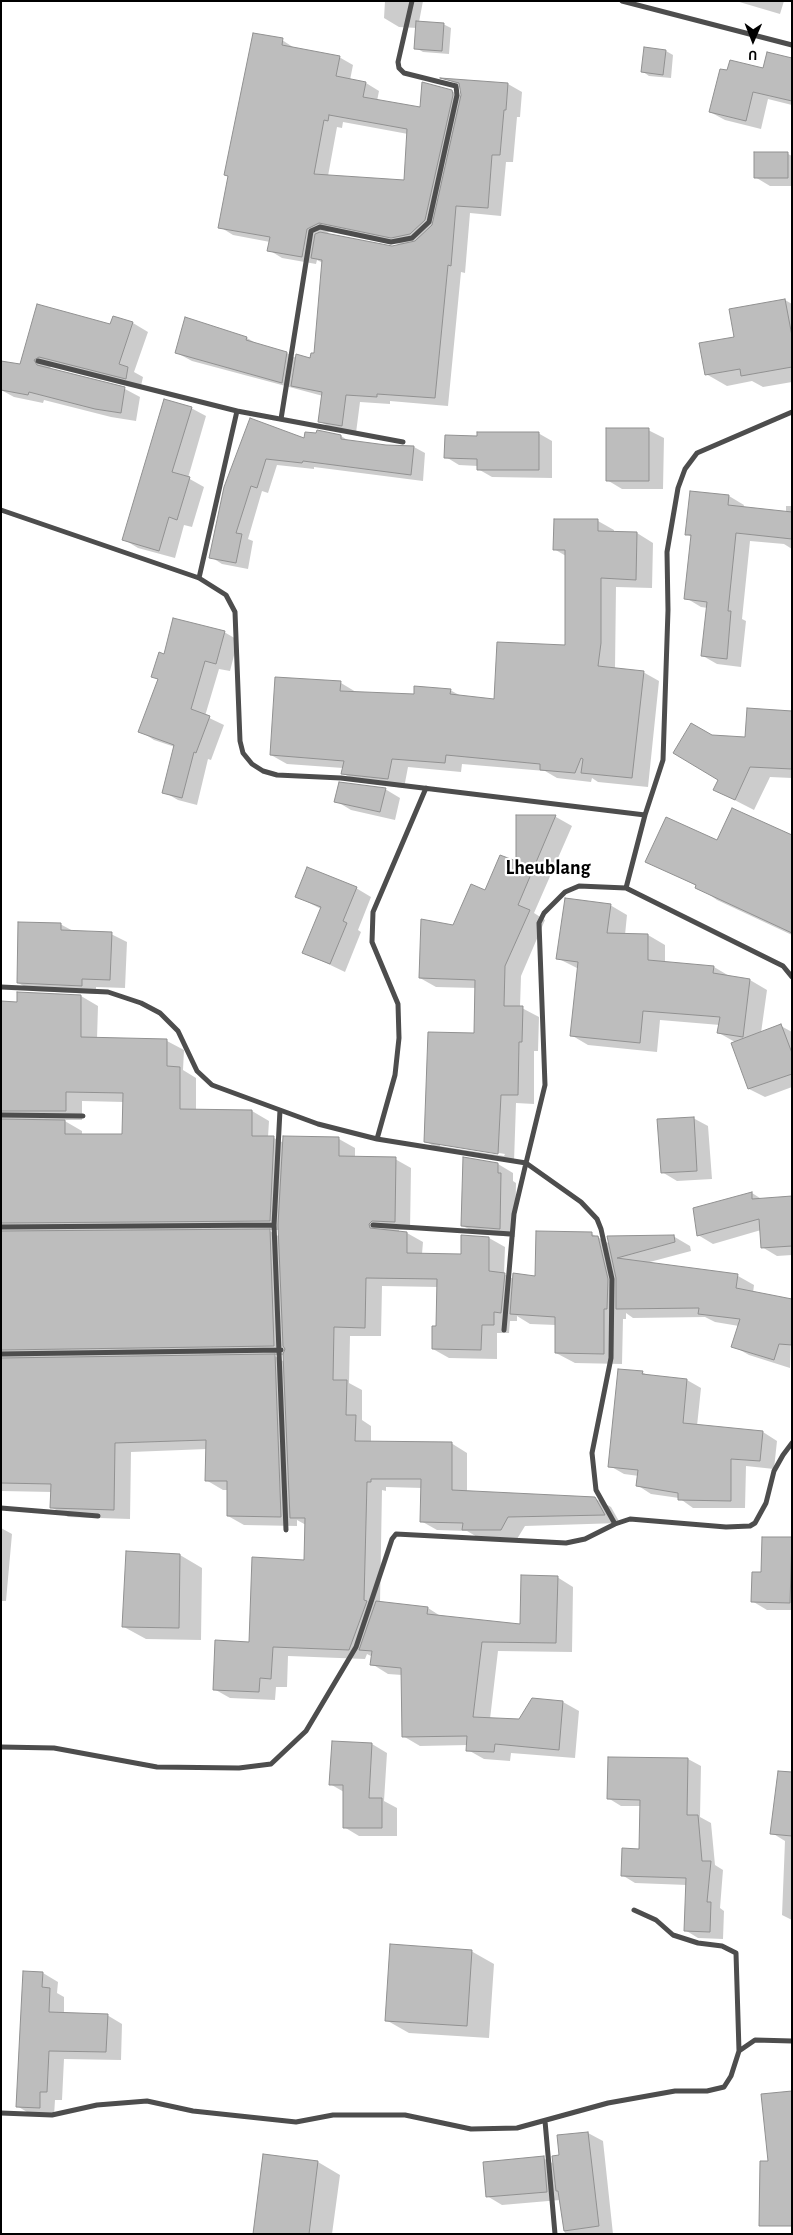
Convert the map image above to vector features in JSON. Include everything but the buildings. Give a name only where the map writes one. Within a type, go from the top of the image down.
[{"type":"street","points":[[280,419],[311,231],[320,227],[391,242],[412,238],[429,222],[457,95],[456,86],[404,73],[399,68],[398,62],[412,1]]},
{"type":"street","points":[[622,1],[792,46]]},
{"type":"street","points":[[38,361],[237,411],[403,442]]},
{"type":"street","points":[[199,578],[237,411]]},
{"type":"street","points":[[626,888],[645,815],[663,760],[668,610],[667,552],[678,488],[685,468],[697,453],[792,412]]},
{"type":"street","points":[[1,510],[199,578],[226,595],[235,612],[240,741],[243,752],[252,764],[263,771],[277,775],[340,778],[645,815]]},
{"type":"street","points":[[376,1139],[394,1075],[399,1038],[398,1004],[372,942],[373,912],[426,788]]},
{"type":"street","points":[[504,1330],[511,1234],[545,1085],[539,923],[544,913],[571,888],[579,886],[626,888],[783,966],[792,976]]},
{"type":"street","points":[[1,987],[108,992],[141,1002],[160,1014],[178,1031],[197,1071],[212,1085],[318,1124],[376,1139],[526,1163],[582,1202],[597,1219],[601,1229],[612,1279],[611,1358],[592,1453],[596,1490],[615,1524]]},
{"type":"street","points":[[280,1110],[274,1225],[281,1350],[286,1530]]},
{"type":"street","points":[[1,1115],[83,1116]]},
{"type":"street","points":[[1,1227],[274,1225]]},
{"type":"street","points":[[373,1225],[511,1234]]},
{"type":"street","points":[[1,1354],[281,1350]]},
{"type":"street","points":[[1,1747],[54,1748],[157,1767],[239,1768],[271,1764],[306,1730],[356,1646],[392,1539],[396,1534],[566,1543],[585,1539],[615,1524],[630,1519],[726,1527],[750,1526],[755,1523],[766,1503],[774,1471],[792,1443]]},
{"type":"street","points":[[1,1508],[98,1516]]},
{"type":"street","points":[[1,2113],[52,2115],[97,2105],[148,2101],[193,2111],[296,2122],[333,2115],[405,2115],[471,2129],[517,2128],[608,2103],[675,2091],[707,2090],[724,2087],[731,2076],[739,2051],[736,1953],[722,1946],[698,1943],[673,1935],[656,1920],[634,1910]]},
{"type":"street","points":[[739,2051],[755,2040],[792,2041]]},
{"type":"street","points":[[545,2121],[555,2234]]},
{"type":"district","name":"Lheublang","points":[[548,868]]}]
